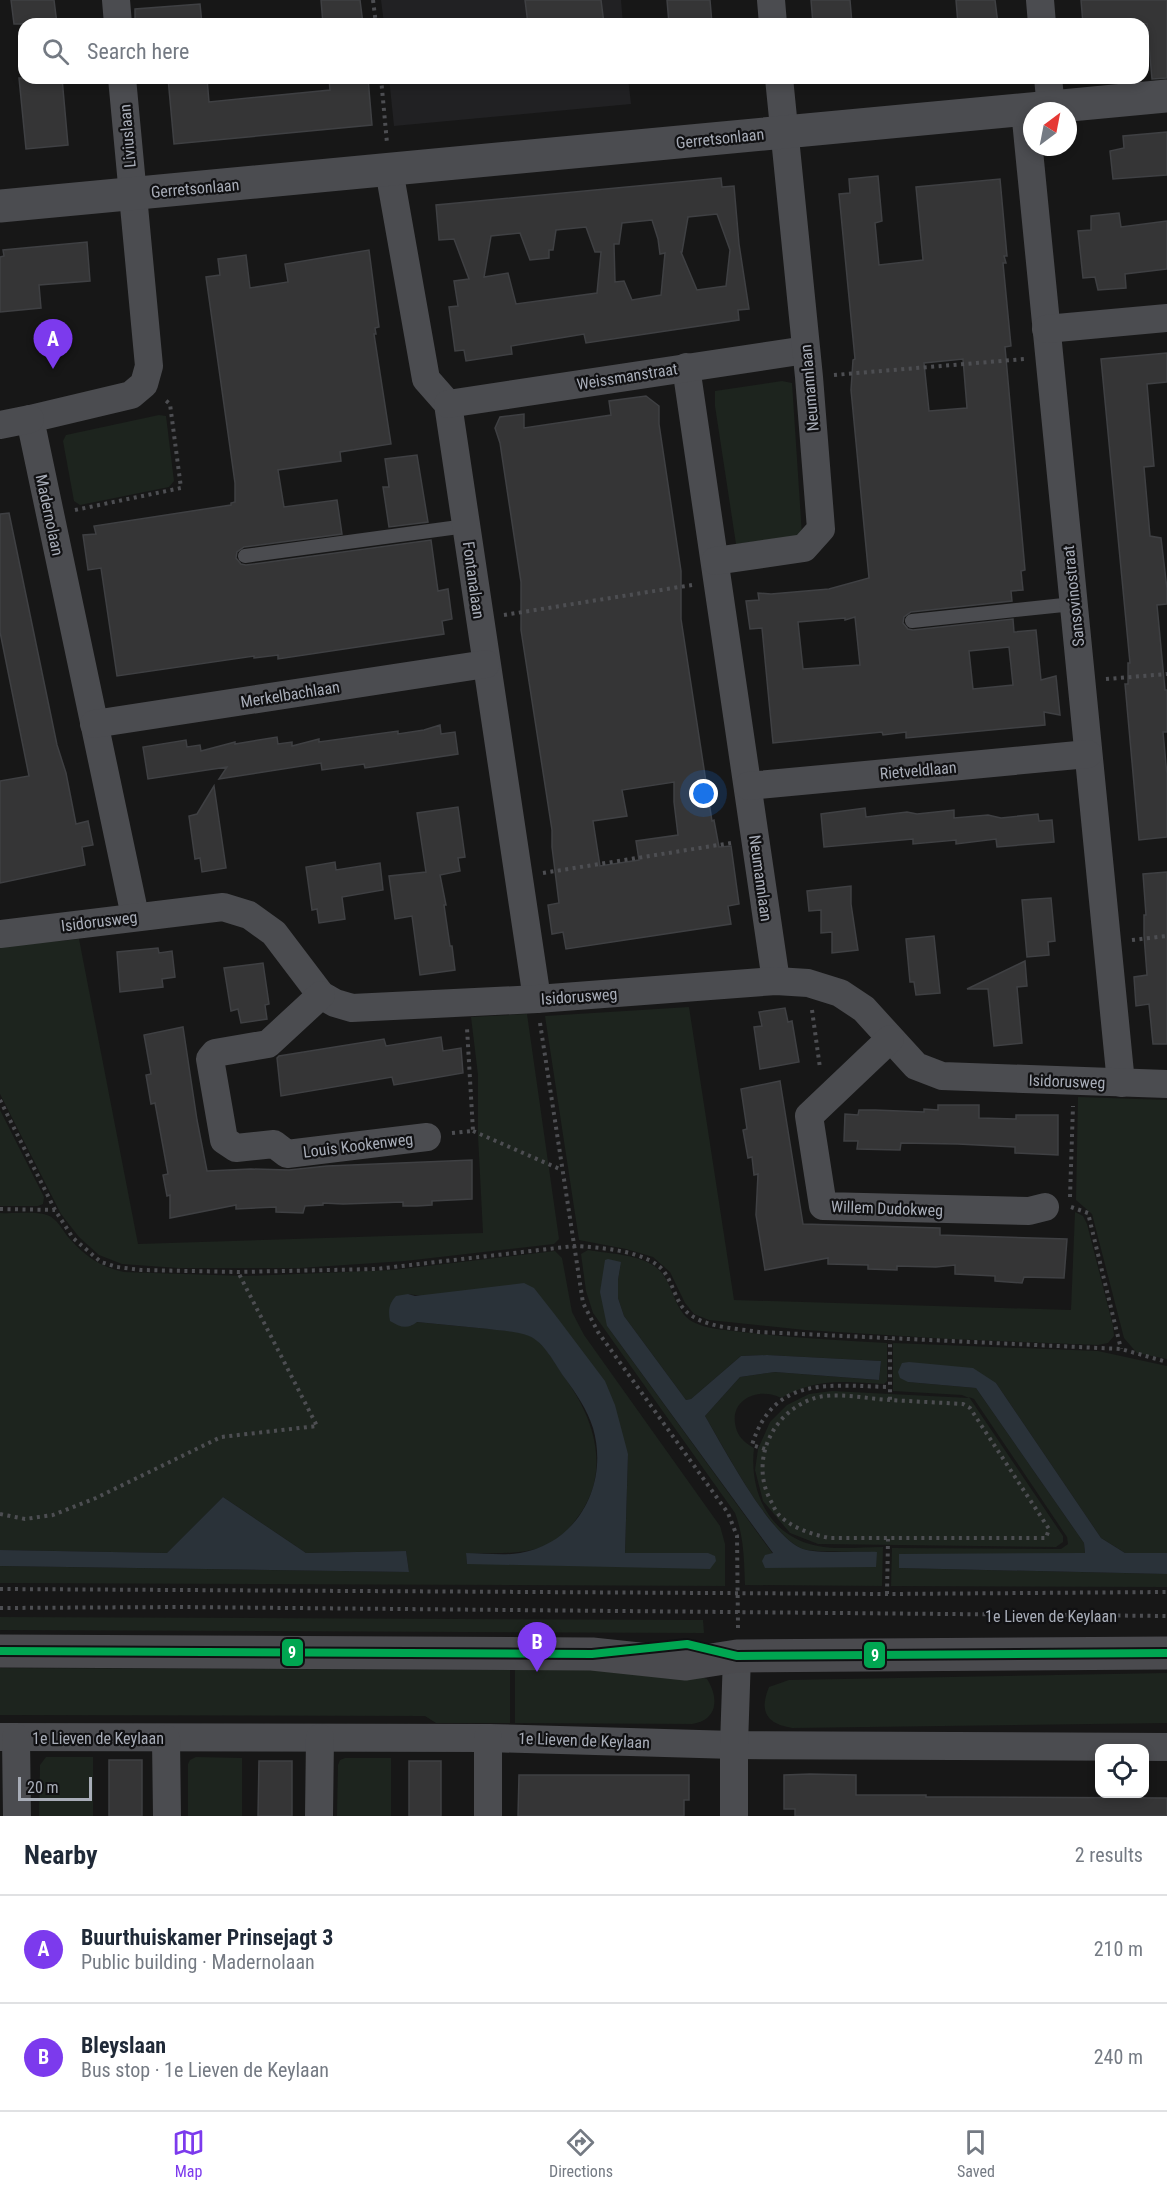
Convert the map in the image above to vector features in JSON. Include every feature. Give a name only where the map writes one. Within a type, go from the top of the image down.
[{"type":"main road","points":[[0,1651],[592,1654],[687,1644],[737,1656],[1167,1653]]},
{"type":"street","points":[[116,0],[118,18]]},
{"type":"street","points":[[771,0],[772,18]]},
{"type":"street","points":[[1040,0],[1042,18]]},
{"type":"street","name":"Liviuslaan","points":[[122,84],[131,193]]},
{"type":"street","name":"Neumannlaan","points":[[716,571],[804,548],[820,529],[809,377],[780,84]]},
{"type":"street","name":"Gerretsonlaan","points":[[0,206],[784,132],[1041,98],[1167,96]]},
{"type":"street","name":"Sansovinostraat","points":[[1041,98],[1046,329],[1121,1083]]},
{"type":"street","points":[[389,170],[426,379],[448,404]]},
{"type":"street","points":[[0,425],[131,395],[144,384],[149,366],[131,193]]},
{"type":"street","points":[[1046,329],[1167,318]]},
{"type":"street","name":"Weissmanstraat","points":[[448,404],[806,350]]},
{"type":"street","name":"Neumannlaan","points":[[686,368],[776,981]]},
{"type":"street","name":"Fontanalaan","points":[[448,404],[537,999]]},
{"type":"street","name":"Madernolaan","points":[[30,419],[135,916]]},
{"type":"street","name":"Merkelbachlaan","points":[[94,724],[486,664]]},
{"type":"street","name":"Rietveldlaan","points":[[748,786],[1088,754]]},
{"type":"street","name":"Isidorusweg","points":[[0,934],[223,907],[249,915],[274,933],[321,995],[335,1004],[352,1008],[537,999],[776,981],[808,982],[840,993],[864,1009],[916,1066],[942,1076],[1167,1084]]},
{"type":"street","name":"Louis Kookenweg","points":[[321,995],[268,1044],[215,1053],[210,1059],[224,1140],[236,1148],[274,1144],[287,1154],[428,1137]]},
{"type":"street","name":"Willem Dudokweg","points":[[890,1040],[808,1116],[823,1206],[1029,1211],[1058,1207]]},
{"type":"street","points":[[734,1816],[737,1656]]},
{"type":"street","points":[[8,1738],[17,1816]]},
{"type":"street","name":"1e Lieven de Keylaan","points":[[8,1738],[488,1738],[734,1745],[1167,1747]]},
{"type":"street","points":[[319,1816],[320,1738]]},
{"type":"street","points":[[488,1738],[488,1816]]},
{"type":"street","points":[[166,1739],[167,1816]]},
{"type":"lane","points":[[245,556],[466,526]]},
{"type":"lane","points":[[912,621],[1074,604]]},
{"type":"path","points":[[373,0],[374,18]]},
{"type":"path","points":[[382,84],[389,170]]},
{"type":"path","points":[[809,377],[1049,357]]},
{"type":"path","points":[[51,515],[181,488],[170,404],[144,384]]},
{"type":"path","points":[[480,619],[716,571]]},
{"type":"path","points":[[1081,681],[1167,674]]},
{"type":"path","points":[[518,877],[755,839]]},
{"type":"path","points":[[1107,942],[1167,936]]},
{"type":"path","points":[[808,982],[825,1101]]},
{"type":"path","points":[[537,999],[584,1303],[598,1332],[728,1513],[738,1536],[737,1656]]},
{"type":"path","points":[[465,1003],[473,1131]]},
{"type":"path","points":[[1074,1081],[1058,1207],[1088,1213],[1121,1349]]},
{"type":"path","points":[[0,1100],[55,1210],[74,1238],[101,1262],[117,1267],[141,1270],[238,1272],[376,1269],[574,1246],[621,1251],[644,1257],[664,1270],[685,1312],[700,1321],[759,1332],[1121,1349],[1167,1362]]},
{"type":"path","points":[[428,1137],[473,1131],[562,1170]]},
{"type":"path","points":[[0,1209],[55,1210]]},
{"type":"path","points":[[0,1514],[25,1519],[53,1515],[96,1498],[221,1437],[317,1426],[238,1272]]},
{"type":"path","points":[[890,1400],[891,1339]]},
{"type":"path","points":[[765,1449],[752,1445],[757,1430],[768,1411],[785,1398],[806,1388],[890,1387]]},
{"type":"path","points":[[829,1396],[963,1404],[970,1408],[1049,1529],[1046,1538],[829,1538],[807,1533],[779,1515],[765,1491],[761,1468],[765,1449],[772,1431],[793,1408],[813,1398],[829,1396]]},
{"type":"path","points":[[886,1594],[888,1539]]},
{"type":"path","points":[[0,1588],[886,1594],[1167,1592]]},
{"type":"path","name":"1e Lieven de Keylaan","points":[[0,1608],[192,1607],[739,1614],[1167,1616]]},
{"type":"shaded area","points":[[381,0],[621,0],[622,18],[383,18]]},
{"type":"shaded area","points":[[390,84],[629,84],[631,104],[394,126]]},
{"type":"shaded area","points":[[782,381],[792,383],[802,535],[736,544],[715,406],[715,391]]},
{"type":"shaded area","points":[[159,415],[166,416],[174,481],[169,487],[80,505],[74,501],[63,441],[66,435]]},
{"type":"shaded area","points":[[79,939],[138,1244],[483,1233],[478,1136],[478,1075],[471,1017],[527,1014],[559,1239],[554,1244],[405,1261],[300,1268],[178,1268],[122,1264],[99,1255],[79,1237],[61,1214],[0,1094],[0,947]]},
{"type":"shaded area","points":[[689,1007],[734,1300],[1071,1310],[1075,1212],[1083,1216],[1087,1224],[1114,1336],[1108,1343],[1098,1345],[805,1330],[709,1320],[694,1314],[685,1303],[670,1272],[653,1257],[579,1240],[545,1016]]},
{"type":"shaded area","points":[[1078,1097],[1167,1100],[1167,1359],[1137,1353],[1124,1338],[1092,1214],[1076,1200]]},
{"type":"shaded area","points":[[0,1110],[44,1197],[43,1204],[0,1206]]},
{"type":"shaded area","points":[[0,1213],[36,1213],[54,1219],[69,1238],[94,1260],[124,1272],[245,1276],[393,1270],[555,1251],[562,1258],[572,1312],[584,1335],[720,1526],[725,1544],[725,1586],[0,1583],[0,1566],[409,1572],[406,1551],[306,1553],[223,1497],[167,1553],[0,1550]],"holes":[[[408,1294],[556,1316],[628,1454],[625,1553],[708,1553],[467,1564],[466,1553],[510,1553],[531,1550],[552,1543],[564,1534],[580,1514],[595,1480],[597,1462],[595,1445],[591,1427],[575,1394],[550,1355],[535,1339],[526,1334],[510,1331],[416,1322],[411,1326]]]},
{"type":"shaded area","points":[[588,1250],[634,1257],[651,1264],[663,1275],[686,1317],[704,1326],[778,1336],[887,1343],[887,1381],[884,1384],[831,1382],[807,1387],[781,1398],[772,1395],[754,1395],[740,1404],[735,1420],[740,1436],[754,1448],[753,1464],[759,1496],[775,1523],[801,1541],[818,1546],[883,1547],[882,1586],[745,1585],[742,1540],[735,1513],[593,1313],[586,1291],[581,1254]],"holes":[[[621,1262],[618,1298],[624,1316],[686,1400],[691,1399],[741,1356],[767,1355],[881,1361],[879,1380],[775,1372],[740,1377],[705,1416],[762,1510],[790,1541],[809,1550],[876,1552],[876,1567],[765,1567],[773,1554],[607,1326]]]},
{"type":"shaded area","points":[[605,1260],[621,1262],[618,1298],[624,1316],[686,1400],[691,1399],[741,1356],[767,1355],[881,1361],[879,1380],[775,1372],[740,1377],[705,1416],[762,1510],[790,1541],[809,1551],[877,1552],[876,1567],[765,1568],[762,1561],[765,1555],[773,1553],[607,1326],[600,1292]]},
{"type":"shaded area","points":[[524,1283],[534,1288],[605,1381],[615,1405],[628,1454],[625,1553],[708,1553],[715,1556],[716,1561],[710,1569],[467,1564],[466,1553],[520,1553],[541,1547],[559,1537],[573,1524],[585,1507],[597,1469],[597,1449],[593,1428],[577,1395],[549,1354],[534,1339],[514,1332],[417,1322],[407,1327],[400,1326],[390,1321],[390,1307],[396,1296],[408,1294],[415,1296]]},
{"type":"shaded area","points":[[893,1343],[1098,1351],[1167,1366],[1167,1553],[1125,1553],[1101,1538],[996,1383],[908,1382],[976,1388],[1084,1543],[1085,1554],[899,1554],[899,1568],[1167,1574],[1167,1587],[891,1586],[892,1548],[1061,1549],[1068,1544],[1067,1537],[974,1399],[969,1397],[1063,1536],[1063,1542],[1056,1547],[818,1544],[790,1533],[763,1501],[755,1470],[758,1449],[770,1422],[787,1405],[809,1394],[832,1391],[969,1398],[962,1395],[893,1391]]},
{"type":"shaded area","points":[[902,1363],[973,1368],[996,1383],[1101,1538],[1125,1553],[1167,1553],[1167,1574],[899,1568],[899,1554],[1085,1553],[1084,1543],[976,1388],[908,1382],[900,1378],[898,1372]]},
{"type":"shaded area","points":[[223,1497],[306,1553],[406,1551],[409,1572],[0,1566],[0,1550],[167,1553]]},
{"type":"shaded area","points":[[0,1617],[703,1620],[704,1633],[0,1630]]},
{"type":"shaded area","points":[[0,1668],[510,1670],[510,1723],[436,1723],[425,1716],[0,1715]]},
{"type":"shaded area","points":[[515,1670],[682,1670],[707,1679],[713,1693],[714,1707],[707,1718],[692,1724],[515,1723]]},
{"type":"shaded area","points":[[1167,1673],[1167,1723],[792,1728],[771,1720],[765,1709],[769,1687],[789,1680]]},
{"type":"shaded area","points":[[46,1757],[93,1757],[93,1816],[39,1816],[40,1765]]},
{"type":"shaded area","points":[[196,1757],[242,1758],[242,1816],[188,1816],[188,1764]]},
{"type":"shaded area","points":[[345,1758],[391,1758],[391,1816],[337,1816],[338,1765],[340,1760]]},
{"type":"building","points":[[11,0],[54,0],[56,18],[18,18],[18,24],[14,24]]},
{"type":"building","points":[[321,0],[360,0],[362,18],[322,18]]},
{"type":"building","points":[[525,0],[601,0],[603,18],[527,18]]},
{"type":"building","points":[[667,0],[710,0],[712,18],[668,18]]},
{"type":"building","points":[[811,0],[850,0],[852,18],[812,18]]},
{"type":"building","points":[[956,0],[995,0],[997,18],[958,18]]},
{"type":"building","points":[[1081,0],[1167,0],[1167,78],[1152,79],[1149,18],[1082,18]]},
{"type":"building","points":[[200,4],[201,18],[135,18],[135,9]]},
{"type":"building","points":[[20,84],[63,84],[68,145],[26,149]]},
{"type":"building","points":[[169,84],[208,84],[209,102],[330,90],[330,84],[369,84],[372,125],[174,144]]},
{"type":"building","points":[[1167,132],[1167,175],[1113,179],[1110,151],[1124,148],[1123,136]]},
{"type":"building","points":[[878,176],[882,221],[875,223],[879,265],[923,260],[916,187],[1000,179],[1007,256],[1004,256],[1006,263],[1003,263],[1011,346],[1005,347],[1025,570],[1021,571],[1023,590],[1011,591],[1012,601],[911,612],[904,617],[903,623],[908,629],[913,630],[1013,619],[1014,632],[1036,630],[1041,680],[1056,676],[1060,715],[1044,712],[1045,725],[906,738],[906,732],[883,735],[882,732],[773,743],[762,628],[750,629],[746,601],[759,600],[758,593],[829,589],[869,578],[851,390],[853,360],[855,359],[839,194],[850,193],[849,179]],"holes":[[[963,359],[967,408],[929,411],[924,363]],[[855,617],[860,665],[803,669],[798,622],[845,618],[845,620]],[[1009,647],[1013,685],[973,689],[969,651]]]},
{"type":"building","points":[[721,178],[722,187],[734,186],[739,244],[749,309],[738,310],[739,320],[586,343],[584,334],[511,346],[512,354],[466,361],[464,350],[455,351],[449,307],[458,306],[454,281],[469,279],[454,239],[439,240],[436,205]],"holes":[[[717,214],[730,250],[726,286],[697,290],[681,252],[688,217]],[[652,220],[660,254],[665,253],[661,295],[632,300],[624,281],[615,282],[614,244],[619,244],[622,223]],[[586,227],[595,252],[601,252],[597,293],[516,304],[508,273],[484,277],[491,236],[520,233],[530,260],[549,258],[549,250],[553,250],[556,230]]]},
{"type":"building","points":[[1119,213],[1121,227],[1167,221],[1167,269],[1125,274],[1126,288],[1098,290],[1095,277],[1083,278],[1078,231],[1091,230],[1091,216]]},
{"type":"building","points":[[87,242],[90,281],[39,285],[41,308],[0,312],[0,257],[4,256],[3,250]]},
{"type":"building","points":[[369,250],[379,327],[375,328],[376,334],[374,334],[391,444],[340,452],[341,461],[278,470],[284,507],[337,500],[342,534],[244,547],[237,552],[236,558],[241,564],[246,565],[431,540],[438,591],[448,589],[452,619],[442,621],[444,634],[278,659],[278,655],[254,658],[254,656],[117,676],[101,568],[88,570],[83,535],[96,534],[94,526],[231,505],[235,502],[235,483],[206,277],[220,275],[218,259],[246,255],[250,288],[288,282],[285,264]]},
{"type":"building","points":[[1167,353],[1167,382],[1147,384],[1154,466],[1144,467],[1150,536],[1161,538],[1167,589],[1167,604],[1157,605],[1165,690],[1167,690],[1167,732],[1163,732],[1167,775],[1167,837],[1139,840],[1125,684],[1128,684],[1128,663],[1130,663],[1101,359]]},
{"type":"building","points":[[646,396],[659,406],[659,424],[681,571],[681,619],[712,821],[714,820],[719,847],[731,846],[739,904],[728,906],[731,924],[566,949],[563,932],[552,934],[548,905],[559,903],[552,830],[521,630],[521,582],[500,443],[495,428],[500,417],[524,414],[524,428],[611,415],[609,401]],"holes":[[[674,782],[678,835],[636,841],[639,860],[600,866],[593,821],[627,816],[622,790]]]},
{"type":"building","points":[[417,455],[428,522],[389,527],[383,487],[389,487],[385,459]]},
{"type":"building","points":[[9,513],[57,745],[66,773],[76,824],[88,821],[93,845],[82,847],[85,865],[0,883],[0,781],[29,776],[0,632],[0,514]]},
{"type":"building","points":[[440,725],[441,734],[455,732],[458,754],[365,768],[364,764],[322,770],[321,763],[219,779],[227,767],[148,779],[143,747],[186,740],[187,747],[200,745],[201,751],[235,742],[235,744],[277,737],[278,744],[292,742],[292,746],[319,739],[319,742],[398,731],[398,734]]},
{"type":"building","points":[[214,786],[226,868],[202,872],[200,858],[195,859],[189,816],[197,814]]},
{"type":"building","points":[[458,807],[465,857],[458,858],[460,871],[440,875],[455,970],[420,975],[412,916],[395,919],[389,876],[426,872],[417,813]]},
{"type":"building","points":[[865,808],[866,817],[954,810],[954,818],[988,815],[1001,818],[1038,814],[1039,821],[1052,820],[1054,842],[997,847],[996,839],[956,844],[956,840],[913,844],[913,839],[824,847],[821,814]]},
{"type":"building","points":[[335,862],[336,870],[380,863],[383,890],[342,897],[345,919],[319,923],[317,909],[312,910],[306,867]]},
{"type":"building","points":[[1167,872],[1167,1044],[1153,1044],[1149,1004],[1136,1006],[1134,977],[1147,975],[1143,874]]},
{"type":"building","points":[[851,886],[851,904],[858,950],[832,953],[832,932],[821,933],[821,910],[809,911],[807,891]]},
{"type":"building","points":[[1051,898],[1055,941],[1048,942],[1049,955],[1027,957],[1022,900]]},
{"type":"building","points":[[934,936],[940,993],[916,995],[914,982],[910,982],[906,939]]},
{"type":"building","points":[[158,948],[159,953],[172,951],[175,977],[162,979],[163,987],[120,992],[117,952]]},
{"type":"building","points":[[1025,961],[1027,986],[1017,987],[1022,1043],[994,1046],[988,989],[967,989]]},
{"type":"building","points":[[263,963],[269,1004],[265,1005],[267,1019],[241,1023],[238,1009],[231,1011],[224,968]]},
{"type":"building","points":[[785,1008],[788,1022],[792,1021],[799,1062],[760,1069],[754,1027],[762,1026],[759,1012]]},
{"type":"building","points":[[183,1027],[207,1171],[289,1170],[327,1166],[472,1160],[472,1199],[432,1201],[432,1205],[417,1206],[403,1206],[403,1202],[323,1203],[323,1205],[305,1206],[303,1213],[276,1212],[276,1207],[236,1209],[236,1205],[170,1218],[170,1195],[167,1196],[163,1175],[168,1174],[155,1103],[151,1104],[146,1075],[151,1074],[144,1035]]},
{"type":"building","points":[[441,1037],[443,1051],[461,1048],[463,1073],[394,1085],[392,1077],[281,1096],[277,1058],[279,1056],[384,1039],[386,1046]]},
{"type":"building","points":[[780,1081],[803,1224],[940,1228],[940,1235],[1067,1239],[1064,1278],[1024,1277],[1022,1283],[995,1281],[995,1276],[955,1274],[955,1265],[897,1266],[897,1270],[868,1269],[868,1265],[828,1264],[828,1258],[765,1270],[756,1215],[758,1174],[754,1175],[752,1157],[748,1158],[743,1130],[747,1129],[741,1089]]},
{"type":"building","points":[[938,1105],[979,1105],[979,1118],[1016,1119],[1016,1115],[1058,1115],[1058,1155],[1015,1153],[1015,1147],[958,1144],[901,1143],[900,1150],[857,1149],[858,1141],[844,1141],[845,1114],[858,1115],[859,1110],[924,1112],[924,1109],[938,1110]]},
{"type":"building","points":[[109,1760],[142,1760],[142,1816],[109,1816]]},
{"type":"building","points":[[259,1761],[292,1761],[292,1816],[258,1816]]},
{"type":"building","points":[[409,1761],[441,1761],[441,1816],[409,1816]]},
{"type":"building","points":[[519,1775],[689,1775],[689,1800],[684,1800],[684,1816],[518,1816]]},
{"type":"building","points":[[784,1775],[856,1775],[856,1795],[1167,1798],[1167,1816],[795,1816],[795,1809],[784,1809]]},
{"type":"transit line","name":"9","points":[[0,1651],[592,1654],[687,1644],[737,1656],[1167,1653]]},
{"type":"place","name":"Buurthuiskamer Prinsejagt 3","points":[[53,369]]},
{"type":"place","name":"Bleyslaan","points":[[537,1672]]}]
